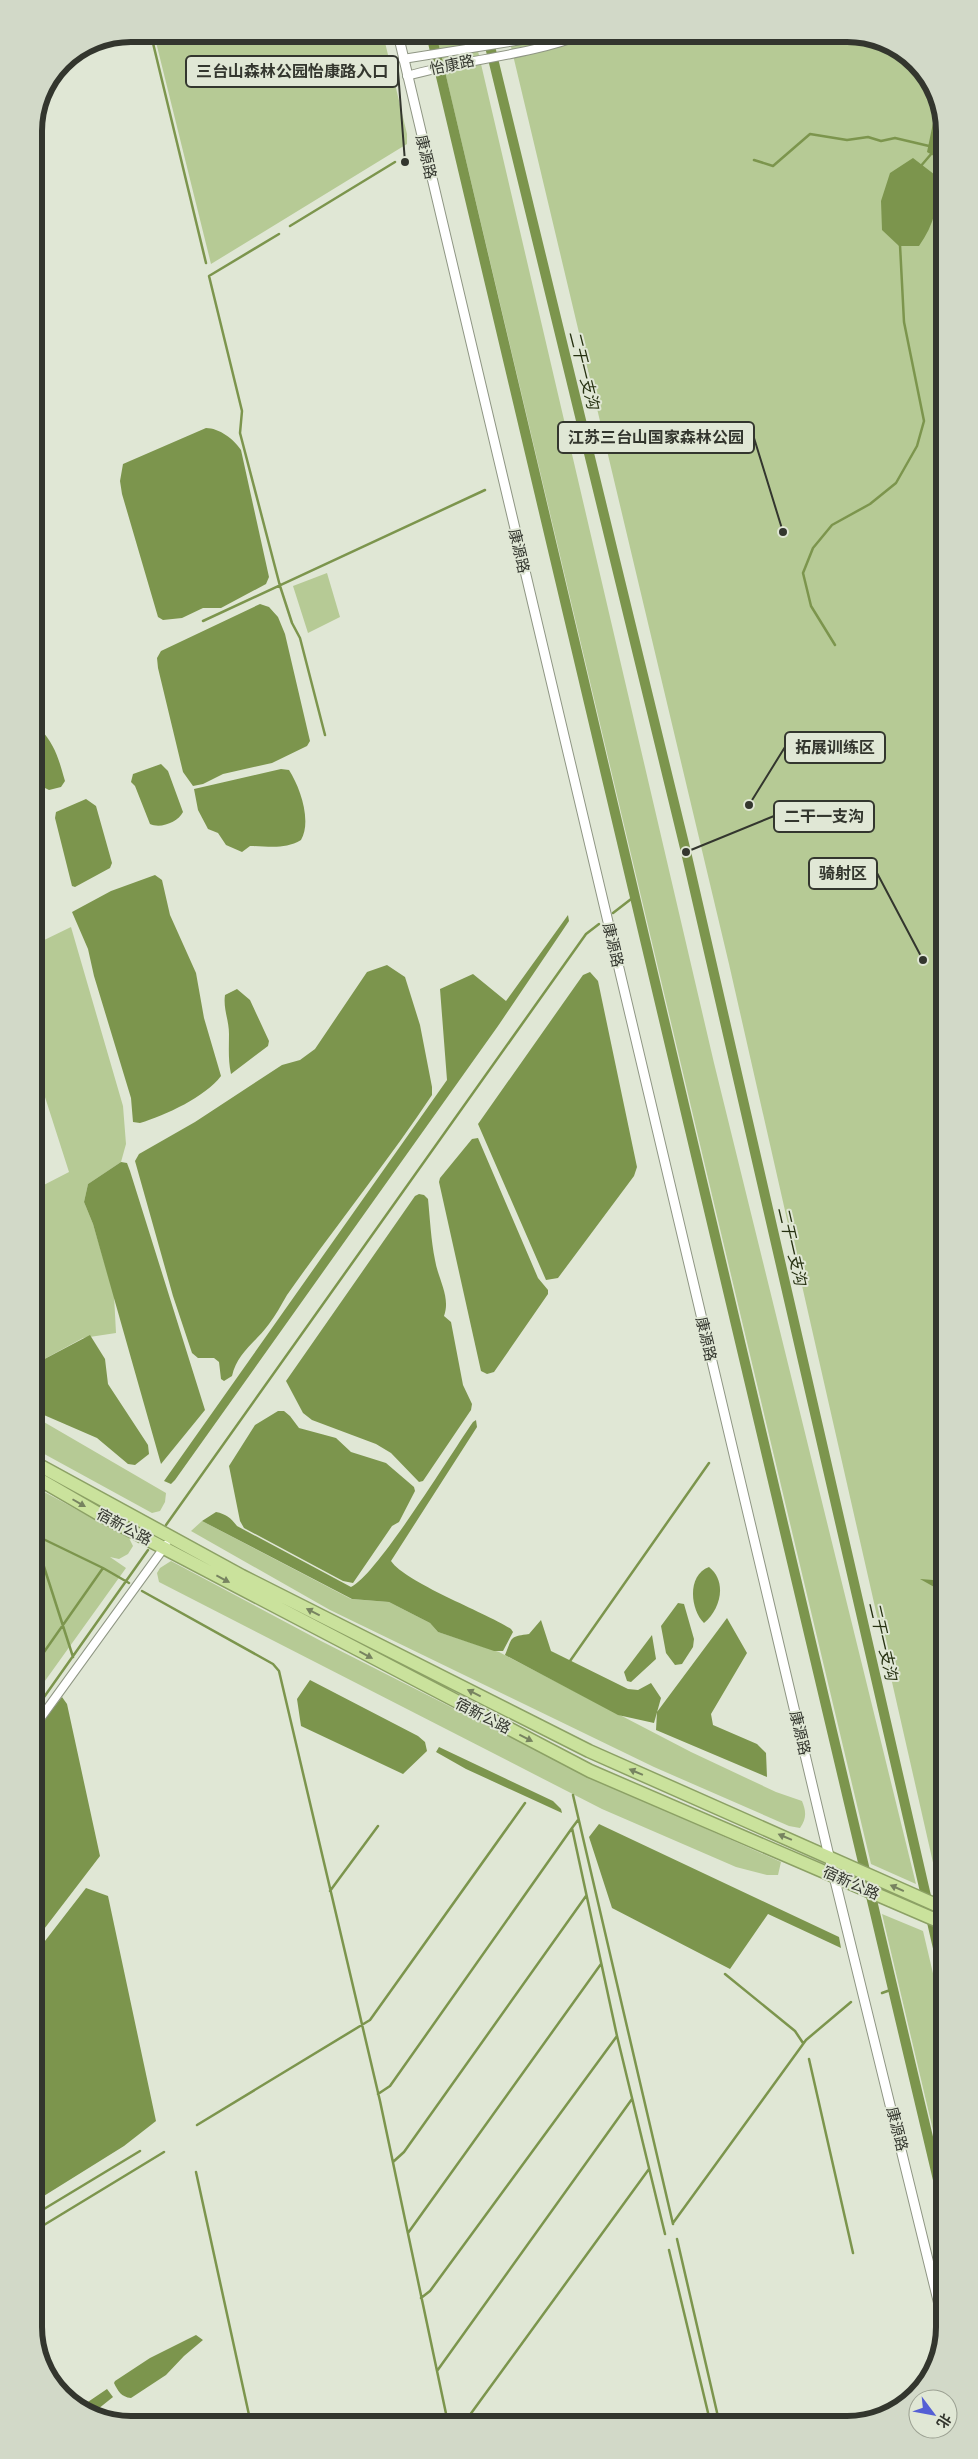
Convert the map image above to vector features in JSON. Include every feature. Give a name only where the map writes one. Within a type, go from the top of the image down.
[{"type":"highway","name":"宿新公路","points":[[42,1467],[242,1576],[589,1752],[829,1856],[860,1872],[936,1905]]},
{"type":"highway","name":"宿新公路","points":[[42,1481],[163,1548],[590,1771],[936,1920]]},
{"type":"street","name":"康源路","points":[[400,42],[829,1856],[836,1876],[936,2291]]},
{"type":"street","name":"怡康路","points":[[404,60],[502,43]]},
{"type":"street","name":"怡康路","points":[[407,76],[561,43]]},
{"type":"street","points":[[42,1717],[172,1538]]},
{"type":"shaded area","points":[[156,42],[385,42],[407,134],[407,144],[211,264]]},
{"type":"shaded area","points":[[438,42],[476,42],[714,1063],[916,1884],[871,1864]]},
{"type":"shaded area","points":[[510,43],[864,44],[891,54],[917,77],[931,103],[935,120],[936,1868],[934,1867],[729,964]]},
{"type":"shaded area","points":[[934,117],[936,157],[927,152]]},
{"type":"shaded area","points":[[913,158],[936,176],[936,208],[932,222],[919,246],[899,246],[882,230],[881,201],[890,173]]},
{"type":"shaded area","points":[[206,428],[211,428],[226,435],[241,450],[269,577],[266,584],[221,608],[203,608],[182,618],[163,620],[158,617],[122,494],[120,481],[123,464]]},
{"type":"shaded area","points":[[327,573],[340,617],[308,633],[293,586]]},
{"type":"shaded area","points":[[260,604],[269,607],[278,617],[285,634],[310,741],[307,746],[272,763],[223,774],[203,784],[193,786],[183,772],[157,658],[161,651]]},
{"type":"shaded area","points":[[43,732],[53,747],[65,781],[61,787],[49,790],[45,788],[43,781]]},
{"type":"shaded area","points":[[161,764],[168,771],[183,812],[173,822],[159,826],[150,824],[135,786],[131,782],[133,774]]},
{"type":"shaded area","points":[[281,769],[289,770],[301,795],[305,823],[301,840],[282,846],[250,846],[242,852],[226,845],[218,833],[208,829],[198,810],[194,789]]},
{"type":"shaded area","points":[[86,799],[96,806],[112,863],[110,868],[75,887],[72,886],[55,818],[56,812]]},
{"type":"shaded area","points":[[155,875],[162,880],[170,915],[196,973],[204,1018],[221,1076],[214,1084],[195,1098],[140,1123],[133,1122],[131,1098],[94,976],[88,949],[72,912],[111,891]]},
{"type":"shaded area","points":[[568,915],[569,921],[498,1026],[175,1480],[171,1484],[164,1481],[447,1080],[440,989],[473,974],[506,1001]]},
{"type":"shaded area","points":[[71,927],[123,1106],[126,1144],[121,1162],[88,1184],[84,1202],[93,1224],[114,1295],[116,1333],[83,1338],[42,1360],[43,1186],[69,1172],[43,1089],[43,941]]},
{"type":"shaded area","points":[[387,965],[405,977],[420,1025],[432,1095],[397,1146],[287,1295],[272,1321],[242,1354],[232,1376],[224,1381],[221,1379],[219,1362],[214,1358],[198,1358],[192,1353],[173,1296],[135,1161],[139,1154],[195,1122],[282,1065],[300,1060],[315,1049],[367,972]]},
{"type":"shaded area","points":[[590,972],[598,981],[637,1167],[634,1176],[558,1278],[546,1280],[478,1124],[583,975]]},
{"type":"shaded area","points":[[237,989],[250,1000],[269,1041],[268,1046],[231,1074],[225,995]]},
{"type":"shaded area","points":[[478,1138],[538,1278],[548,1290],[548,1294],[494,1372],[487,1374],[481,1371],[439,1182],[440,1178],[472,1139]]},
{"type":"shaded area","points":[[121,1162],[127,1163],[130,1171],[205,1410],[161,1464],[93,1224],[84,1202],[88,1184]]},
{"type":"shaded area","points":[[419,1194],[424,1195],[428,1199],[434,1252],[446,1302],[444,1316],[451,1322],[463,1385],[472,1404],[471,1410],[423,1481],[419,1482],[391,1453],[376,1444],[312,1420],[303,1413],[286,1381],[415,1196]]},
{"type":"shaded area","points":[[90,1335],[105,1359],[108,1384],[148,1445],[149,1454],[135,1465],[128,1464],[97,1438],[42,1414],[42,1360]]},
{"type":"shaded area","points":[[278,1411],[284,1411],[299,1428],[336,1438],[351,1452],[386,1463],[414,1487],[415,1491],[399,1522],[392,1526],[353,1583],[343,1581],[244,1528],[240,1521],[229,1466],[255,1425]]},
{"type":"shaded area","points":[[476,1420],[477,1427],[391,1561],[399,1570],[412,1579],[511,1629],[513,1632],[503,1651],[494,1651],[438,1632],[430,1623],[389,1602],[352,1599],[202,1521],[216,1512],[223,1514],[237,1526],[351,1587],[363,1578],[378,1560]]},
{"type":"shaded area","points":[[42,1421],[166,1493],[165,1502],[160,1511],[152,1513],[42,1453]]},
{"type":"shaded area","points":[[42,1491],[129,1538],[133,1546],[128,1554],[119,1559],[110,1557],[126,1568],[42,1685]]},
{"type":"shaded area","points":[[202,1521],[351,1599],[389,1602],[430,1623],[438,1632],[499,1652],[691,1752],[776,1792],[802,1801],[805,1815],[804,1821],[800,1828],[789,1826],[654,1767],[330,1610],[191,1531]]},
{"type":"shaded area","points":[[171,1561],[321,1641],[581,1773],[781,1862],[778,1875],[767,1875],[736,1867],[602,1809],[159,1582],[157,1573],[160,1568]]},
{"type":"shaded area","points":[[709,1567],[715,1573],[718,1580],[720,1596],[714,1611],[704,1623],[696,1609],[693,1593],[697,1577]]},
{"type":"shaded area","points":[[920,1579],[936,1582],[936,1588]]},
{"type":"shaded area","points":[[678,1603],[684,1604],[694,1639],[693,1647],[682,1664],[675,1665],[666,1653],[661,1626]]},
{"type":"shaded area","points":[[727,1618],[747,1653],[711,1714],[713,1725],[757,1744],[766,1753],[767,1777],[656,1730],[657,1712]]},
{"type":"shaded area","points":[[541,1620],[551,1651],[628,1689],[638,1690],[651,1683],[661,1698],[654,1723],[618,1715],[505,1655],[512,1638],[529,1634]]},
{"type":"shaded area","points":[[652,1635],[656,1659],[631,1682],[627,1681],[624,1672]]},
{"type":"shaded area","points":[[310,1680],[418,1736],[425,1742],[427,1751],[403,1774],[301,1726],[297,1699]]},
{"type":"shaded area","points":[[62,1697],[67,1704],[100,1856],[42,1932],[42,1722]]},
{"type":"shaded area","points":[[439,1747],[553,1801],[561,1809],[562,1813],[466,1769],[436,1752]]},
{"type":"shaded area","points":[[599,1824],[839,1937],[841,1948],[768,1914],[730,1969],[612,1908],[589,1837]]},
{"type":"shaded area","points":[[86,1888],[108,1896],[156,2121],[124,2146],[42,2197],[42,1945]]},
{"type":"shaded area","points":[[882,1914],[923,1931],[936,1986],[936,2143]]},
{"type":"shaded area","points":[[196,2335],[203,2340],[166,2375],[131,2398],[122,2395],[118,2391],[114,2383],[115,2381],[150,2358]]},
{"type":"shaded area","points":[[107,2389],[113,2397],[97,2410],[85,2404]]},
{"type":"waterway","points":[[153,42],[206,263]]},
{"type":"waterway","points":[[433,42],[936,2171]]},
{"type":"waterway","name":"二干一支沟","points":[[489,42],[686,852],[936,1940]]},
{"type":"waterway","points":[[754,160],[773,166],[810,134],[847,140],[868,137],[881,141],[895,138],[929,146]]},
{"type":"waterway","points":[[920,167],[932,153]]},
{"type":"waterway","points":[[290,226],[395,162]]},
{"type":"waterway","points":[[279,234],[209,276],[242,411],[240,433],[280,586],[292,623],[300,638],[325,735]]},
{"type":"waterway","points":[[835,645],[811,606],[803,573],[813,548],[832,525],[870,504],[896,483],[917,446],[924,421],[904,322],[900,245]]},
{"type":"waterway","points":[[203,621],[485,490]]},
{"type":"waterway","points":[[613,913],[635,896]]},
{"type":"waterway","points":[[166,1525],[586,934],[599,924]]},
{"type":"waterway","points":[[570,1661],[709,1463]]},
{"type":"waterway","points":[[42,1539],[129,1583]]},
{"type":"waterway","points":[[42,1700],[148,1550]]},
{"type":"waterway","points":[[42,1562],[73,1657]]},
{"type":"waterway","points":[[42,1654],[103,1568]]},
{"type":"waterway","points":[[142,1591],[273,1664],[279,1671],[380,2101],[447,2416]]},
{"type":"waterway","points":[[573,1795],[673,2224]]},
{"type":"waterway","points":[[197,2125],[370,2020],[525,1803]]},
{"type":"waterway","points":[[578,1820],[572,1828],[617,2036],[665,2234]]},
{"type":"waterway","points":[[330,1891],[378,1826]]},
{"type":"waterway","points":[[378,2094],[390,2086],[572,1828]]},
{"type":"waterway","points":[[393,2162],[404,2152],[586,1896]]},
{"type":"waterway","points":[[408,2233],[601,1964]]},
{"type":"waterway","points":[[725,1974],[795,2031],[803,2043]]},
{"type":"waterway","points":[[882,1993],[893,1989]]},
{"type":"waterway","points":[[673,2223],[806,2040],[851,2002]]},
{"type":"waterway","points":[[421,2298],[430,2291],[617,2036]]},
{"type":"waterway","points":[[809,2059],[853,2253]]},
{"type":"waterway","points":[[437,2371],[632,2099]]},
{"type":"waterway","points":[[42,2210],[140,2151]]},
{"type":"waterway","points":[[42,2226],[164,2152]]},
{"type":"waterway","points":[[469,2416],[649,2169]]},
{"type":"waterway","points":[[196,2172],[249,2416]]},
{"type":"waterway","points":[[677,2239],[718,2416]]},
{"type":"waterway","points":[[669,2250],[709,2416]]},
{"type":"place","name":"三台山森林公园怡康路入口","points":[[405,162]]},
{"type":"place","name":"江苏三台山国家森林公园","points":[[783,532]]},
{"type":"place","name":"拓展训练区","points":[[749,805]]},
{"type":"place","name":"二干一支沟","points":[[686,852]]},
{"type":"place","name":"骑射区","points":[[923,960]]}]
